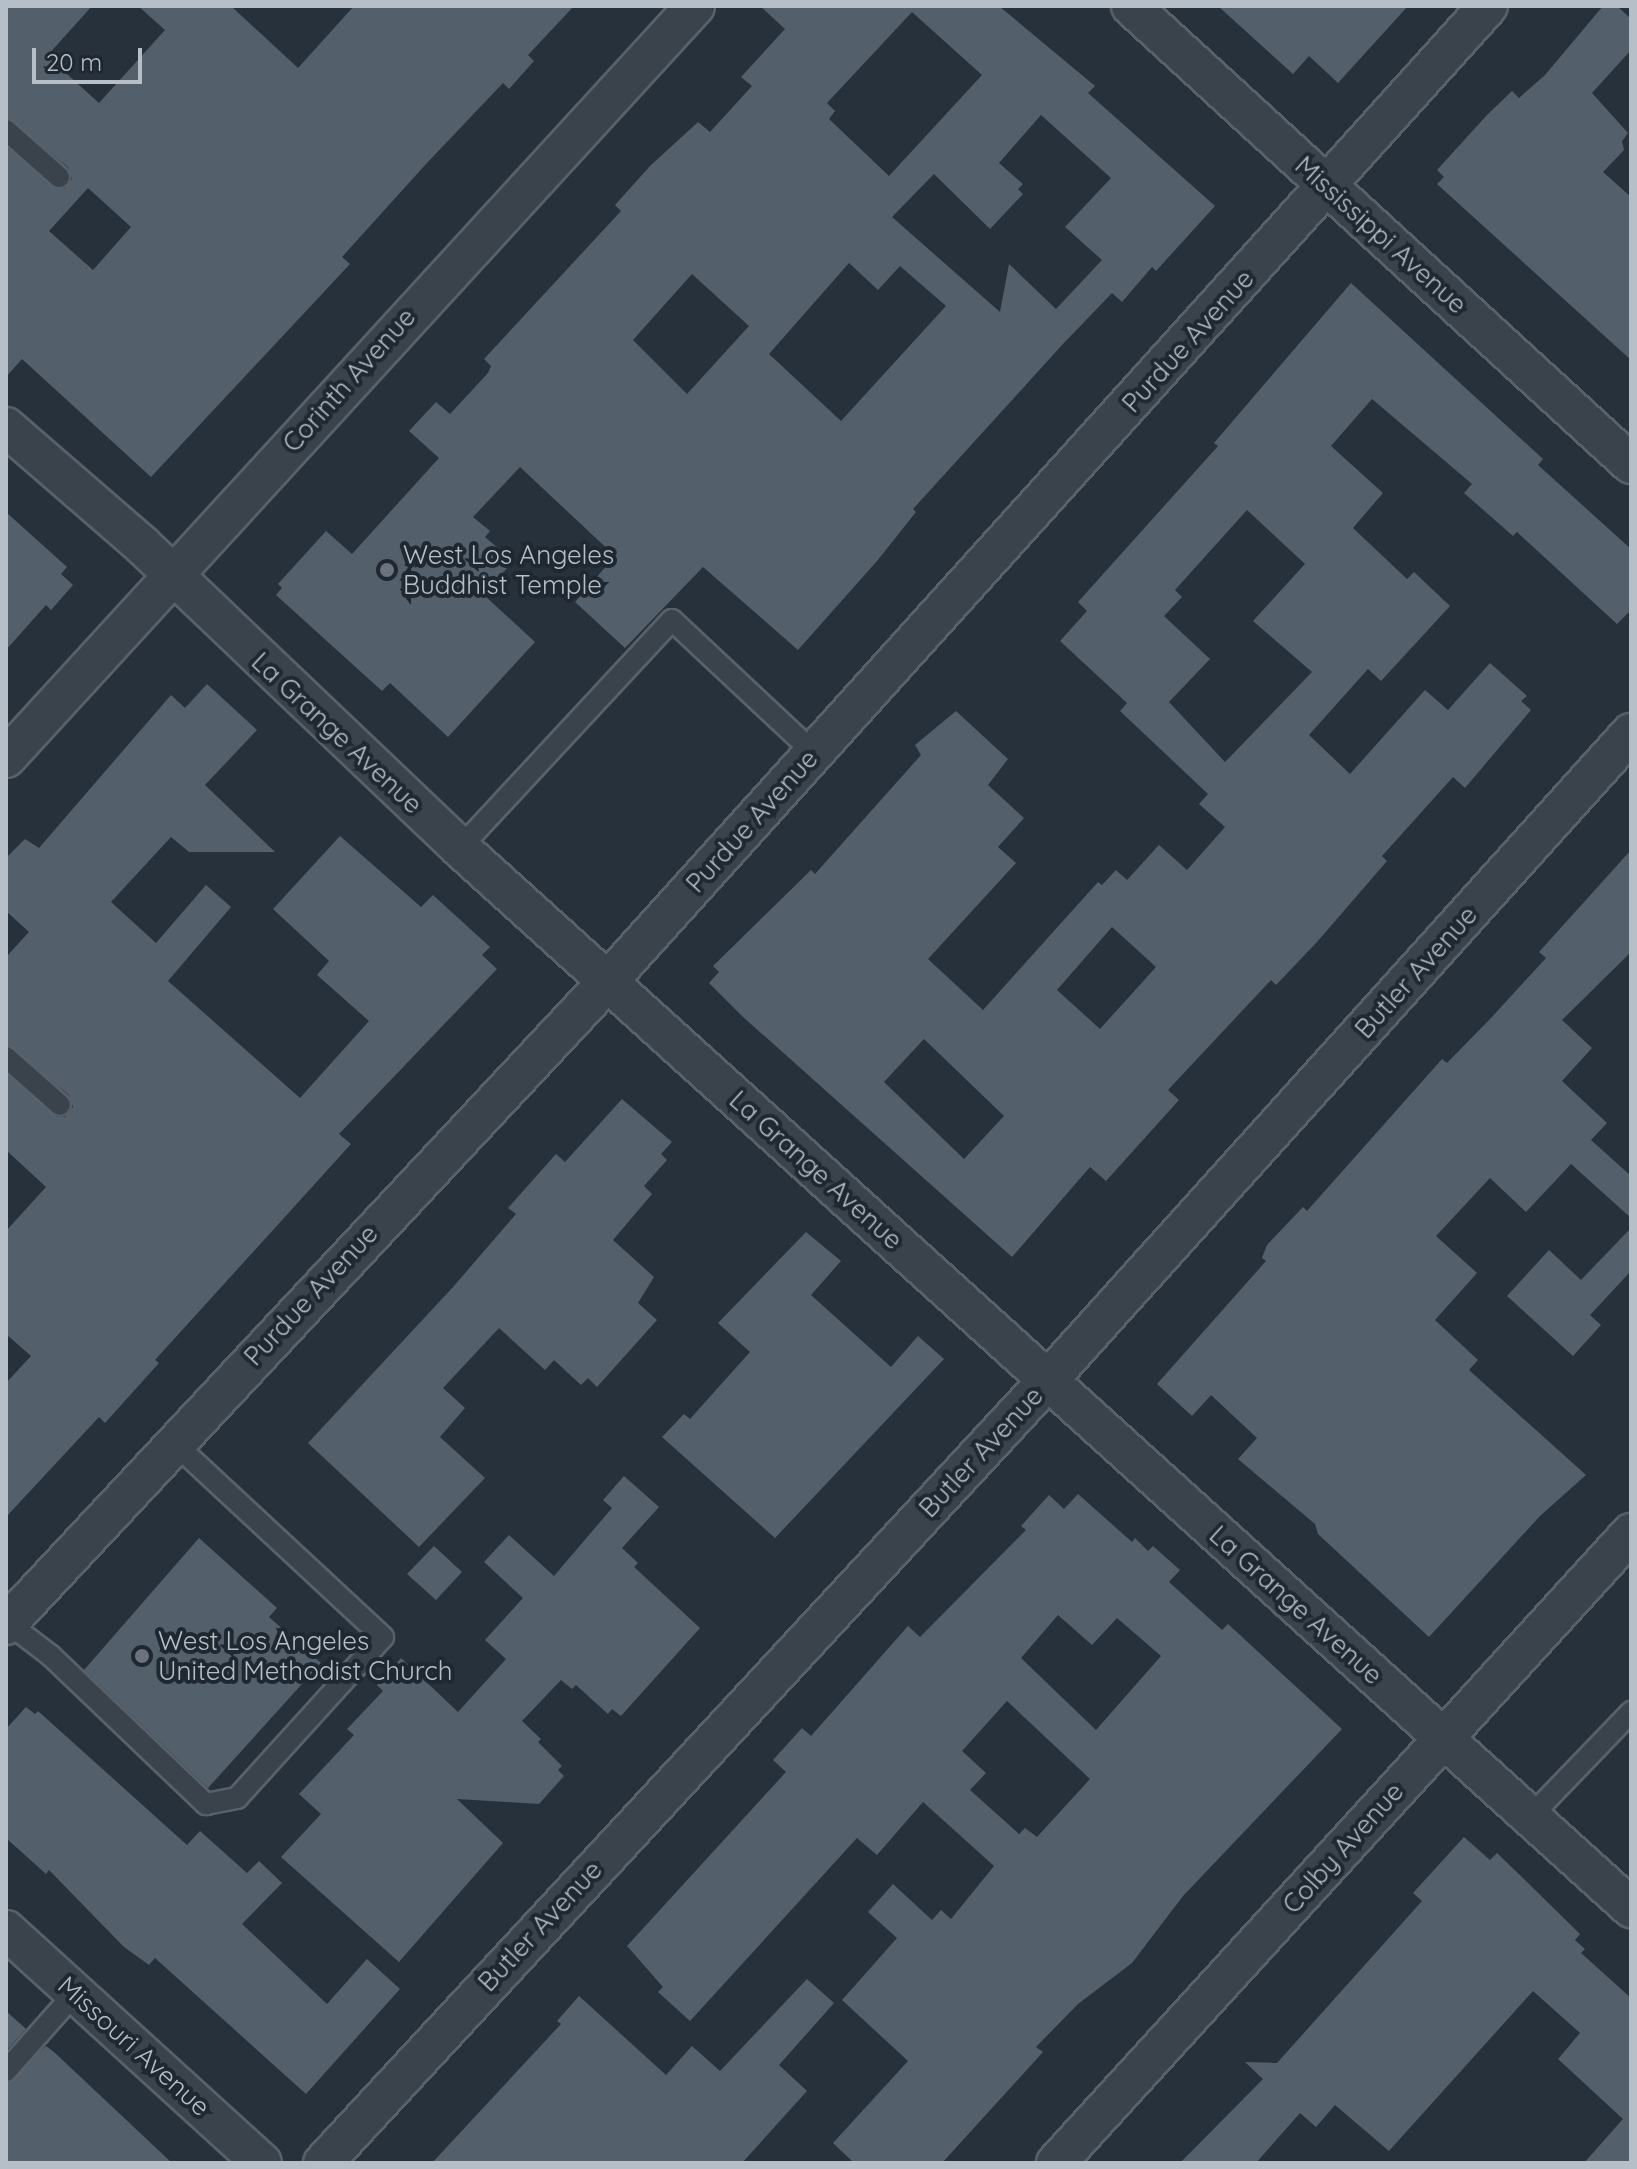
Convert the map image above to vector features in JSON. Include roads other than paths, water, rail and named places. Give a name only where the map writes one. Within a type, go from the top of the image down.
[{"type":"street","name":"Corinth Avenue","points":[[6,758],[695,6]]},
{"type":"street","name":"Mississippi Avenue","points":[[1131,6],[1631,464]]},
{"type":"street","name":"Purdue Avenue","points":[[7,1624],[173,1442],[608,981],[1488,6]]},
{"type":"street","name":"La Grange Avenue","points":[[6,427],[171,576],[460,848],[1631,1908]]},
{"type":"street","name":"Butler Avenue","points":[[323,2163],[1048,1380],[1631,733]]},
{"type":"street","name":"Colby Avenue","points":[[1056,2163],[1631,1533]]},
{"type":"street","name":"Missouri Avenue","points":[[6,1930],[262,2163]]},
{"type":"lane","points":[[6,130],[59,177]]},
{"type":"lane","points":[[460,848],[672,620],[814,753]]},
{"type":"lane","points":[[6,1057],[60,1105]]},
{"type":"lane","points":[[7,1624],[50,1655],[206,1804],[237,1798],[248,1787],[383,1637],[173,1442]]},
{"type":"lane","points":[[1530,1817],[1631,1712]]},
{"type":"lane","points":[[6,2071],[76,1992]]},
{"type":"place","name":"West Los Angeles Buddhist Temple","points":[[387,570]]},
{"type":"place","name":"West Los Angeles United Methodist Church","points":[[142,1656]]}]
